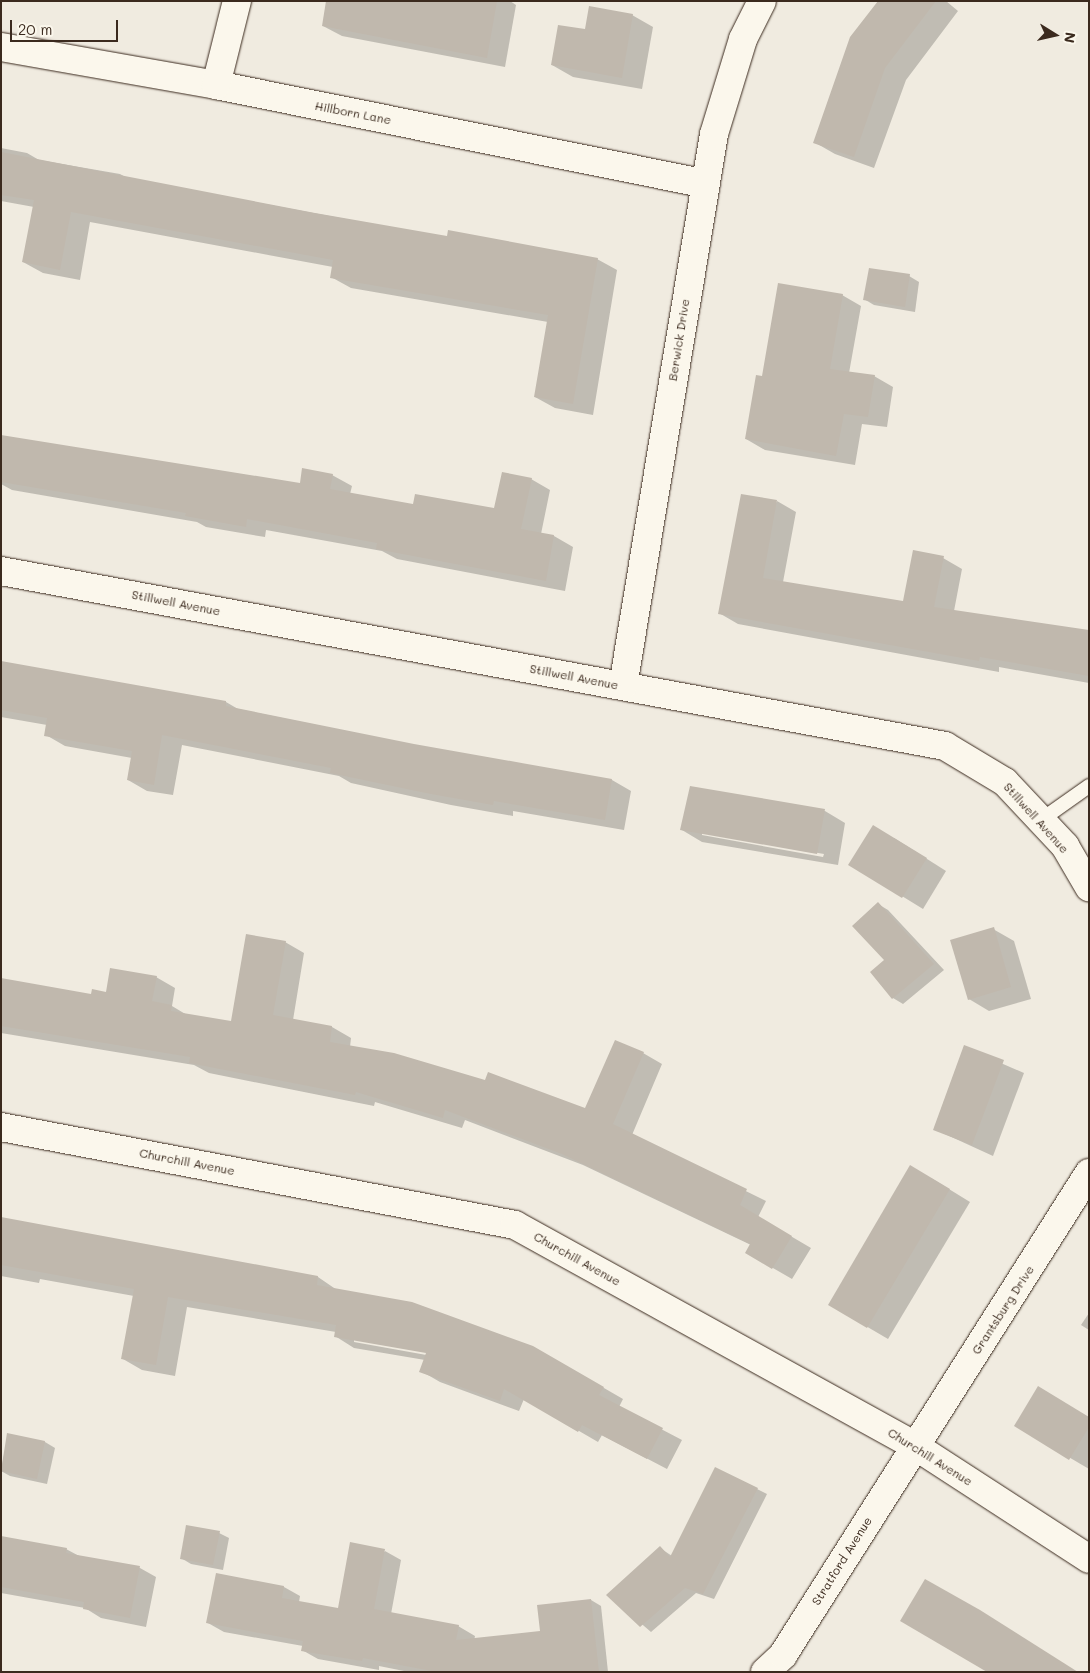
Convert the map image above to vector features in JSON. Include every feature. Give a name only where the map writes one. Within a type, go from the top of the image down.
[{"type":"street","points":[[216,85],[237,1]]},
{"type":"street","name":"Berwick Drive","points":[[623,686],[704,184],[727,82],[743,38],[762,1]]},
{"type":"street","name":"Hillborn Lane","points":[[1,48],[216,85],[704,184]]},
{"type":"street","name":"Stillwell Avenue","points":[[1,571],[945,746],[1006,782],[1065,846],[1089,887]]},
{"type":"street","name":"Churchill Avenue","points":[[1,1127],[515,1225],[915,1446],[1089,1559]]},
{"type":"street","name":"Grantsburg Drive","points":[[915,1446],[1089,1173]]},
{"type":"street","name":"Stratford Avenue","points":[[765,1672],[783,1655],[915,1446]]},
{"type":"lane","points":[[1041,820],[1089,786]]},
{"type":"building","points":[[326,1],[497,1],[487,58],[322,26]]},
{"type":"building","points":[[878,1],[936,1],[885,68],[854,157],[813,143],[850,37]]},
{"type":"building","points":[[589,6],[633,14],[622,78],[551,65],[558,25],[585,29]]},
{"type":"building","points":[[1,152],[315,213],[447,236],[448,230],[598,258],[573,404],[534,397],[548,315],[330,278],[333,260],[71,212],[60,270],[22,262],[34,200],[1,195]]},
{"type":"building","points":[[869,268],[910,274],[905,307],[863,300]]},
{"type":"building","points":[[778,283],[843,294],[830,369],[875,375],[868,417],[844,414],[836,456],[745,439],[756,375],[762,376]]},
{"type":"building","points":[[1,435],[300,483],[302,468],[333,474],[330,489],[413,504],[415,494],[494,508],[502,472],[532,478],[521,529],[554,535],[546,581],[376,549],[377,543],[247,519],[246,527],[185,516],[186,513],[1,482]]},
{"type":"building","points":[[741,494],[777,500],[763,578],[903,601],[913,550],[944,556],[934,607],[1089,630],[1089,676],[980,657],[979,661],[718,614]]},
{"type":"building","points":[[1,661],[226,701],[226,706],[414,744],[612,779],[605,820],[494,801],[493,805],[431,794],[330,773],[331,768],[162,735],[154,785],[127,780],[132,751],[44,736],[47,718],[1,710]]},
{"type":"building","points":[[690,786],[825,809],[817,854],[680,830]]},
{"type":"building","points":[[873,825],[927,858],[902,898],[848,865]]},
{"type":"building","points":[[878,902],[934,964],[892,999],[870,972],[884,960],[852,926]]},
{"type":"building","points":[[994,927],[1011,987],[968,1000],[950,940]]},
{"type":"building","points":[[246,934],[286,941],[273,1015],[332,1026],[330,1042],[394,1053],[485,1080],[488,1072],[585,1108],[615,1040],[644,1052],[613,1124],[747,1189],[740,1205],[792,1236],[772,1269],[745,1253],[750,1244],[562,1154],[445,1110],[443,1118],[356,1092],[355,1095],[189,1063],[190,1057],[1,1026],[1,978],[91,994],[92,989],[106,992],[110,968],[157,976],[152,1001],[172,1005],[171,1011],[231,1021]]},
{"type":"building","points":[[964,1045],[1004,1060],[972,1145],[933,1130]]},
{"type":"building","points":[[910,1165],[950,1189],[867,1328],[828,1305]]},
{"type":"building","points":[[1,1217],[318,1276],[317,1285],[412,1302],[533,1346],[604,1387],[599,1395],[663,1428],[647,1459],[582,1425],[578,1432],[504,1389],[500,1401],[419,1372],[426,1353],[334,1337],[336,1325],[168,1297],[156,1365],[121,1359],[134,1289],[1,1265]]},
{"type":"building","points":[[1038,1386],[1089,1417],[1089,1427],[1069,1460],[1014,1426]]},
{"type":"building","points":[[7,1433],[45,1441],[37,1479],[1,1471]]},
{"type":"building","points":[[715,1467],[758,1488],[703,1594],[685,1588],[640,1627],[606,1595],[660,1546],[670,1557]]},
{"type":"building","points":[[186,1525],[220,1531],[213,1565],[180,1559]]},
{"type":"building","points":[[1,1536],[67,1548],[66,1553],[140,1566],[130,1618],[83,1609],[84,1602],[1,1587]]},
{"type":"building","points":[[350,1542],[385,1549],[374,1609],[459,1625],[456,1640],[540,1631],[537,1605],[591,1599],[599,1672],[437,1672],[363,1658],[362,1661],[301,1651],[303,1641],[206,1623],[216,1573],[284,1586],[282,1598],[338,1608]]},
{"type":"building","points":[[925,1579],[980,1610],[1078,1672],[987,1672],[900,1621]]}]
